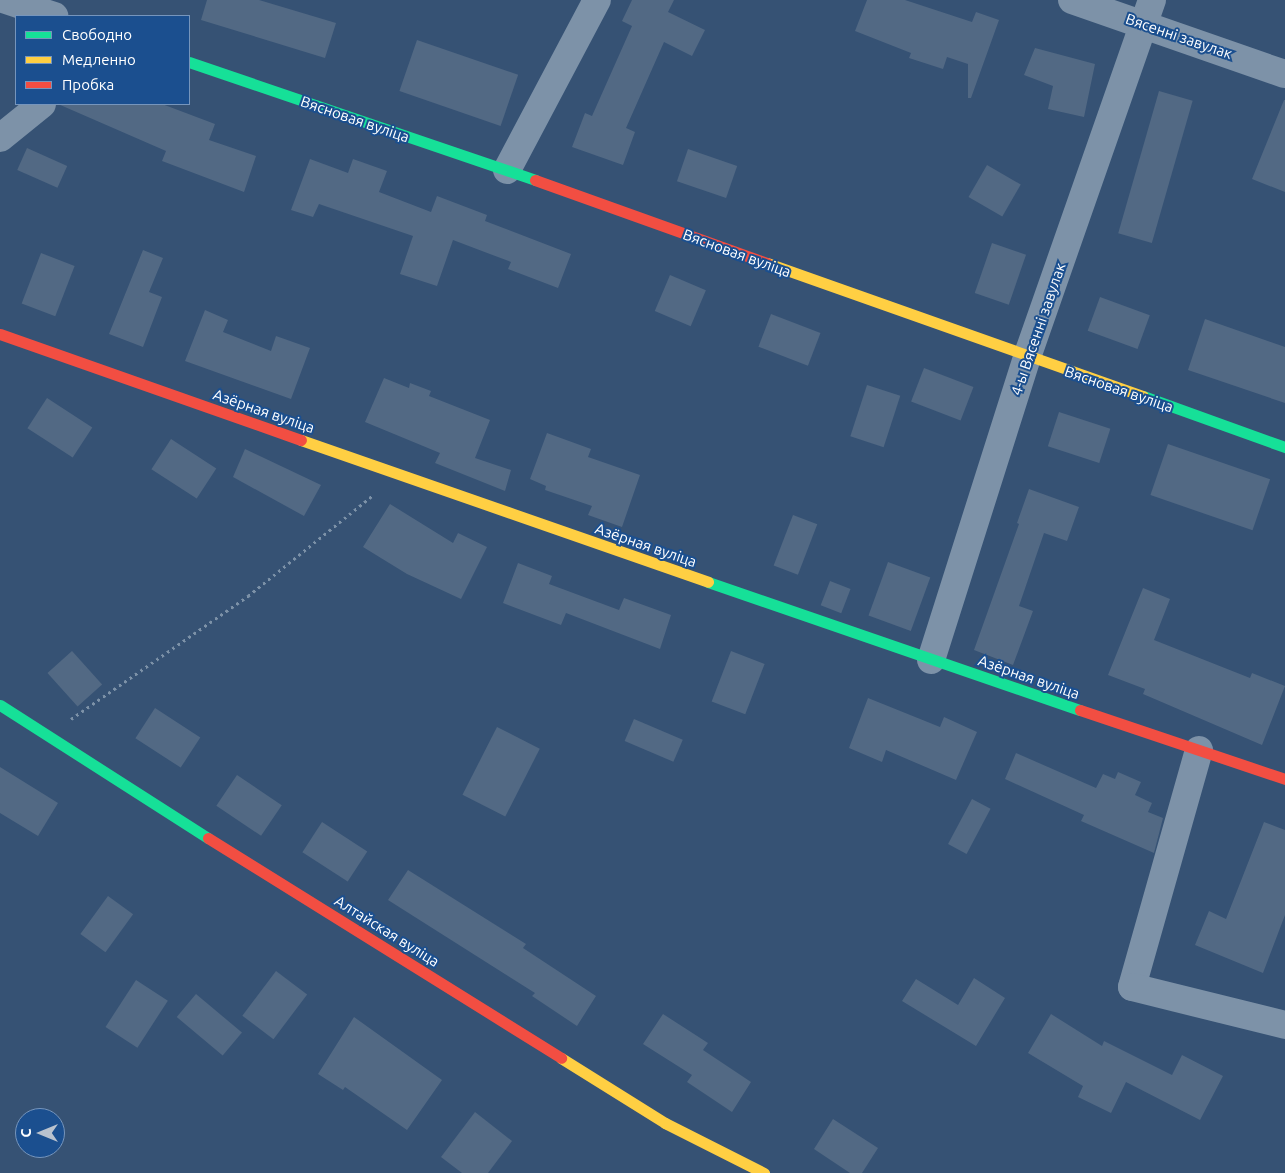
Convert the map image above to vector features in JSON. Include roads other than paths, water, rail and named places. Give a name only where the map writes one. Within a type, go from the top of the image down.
[{"type":"street","points":[[6,0],[51,15]]},
{"type":"street","points":[[507,170],[597,0]]},
{"type":"street","name":"Вясенні завулак","points":[[1072,0],[1148,12],[1285,74]]},
{"type":"street","name":"4-ы Вясенні завулак","points":[[931,660],[1027,357],[1148,12]]},
{"type":"street","name":"Вясновая вуліца","points":[[190,62],[507,170],[1027,357],[1285,447]]},
{"type":"street","points":[[0,138],[41,105]]},
{"type":"street","name":"Азёрная вуліца","points":[[0,334],[931,660],[1285,778]]},
{"type":"street","name":"Алтайская вуліца","points":[[0,704],[46,737],[665,1123],[764,1173]]},
{"type":"street","points":[[1199,750],[1132,987],[1285,1025]]}]
